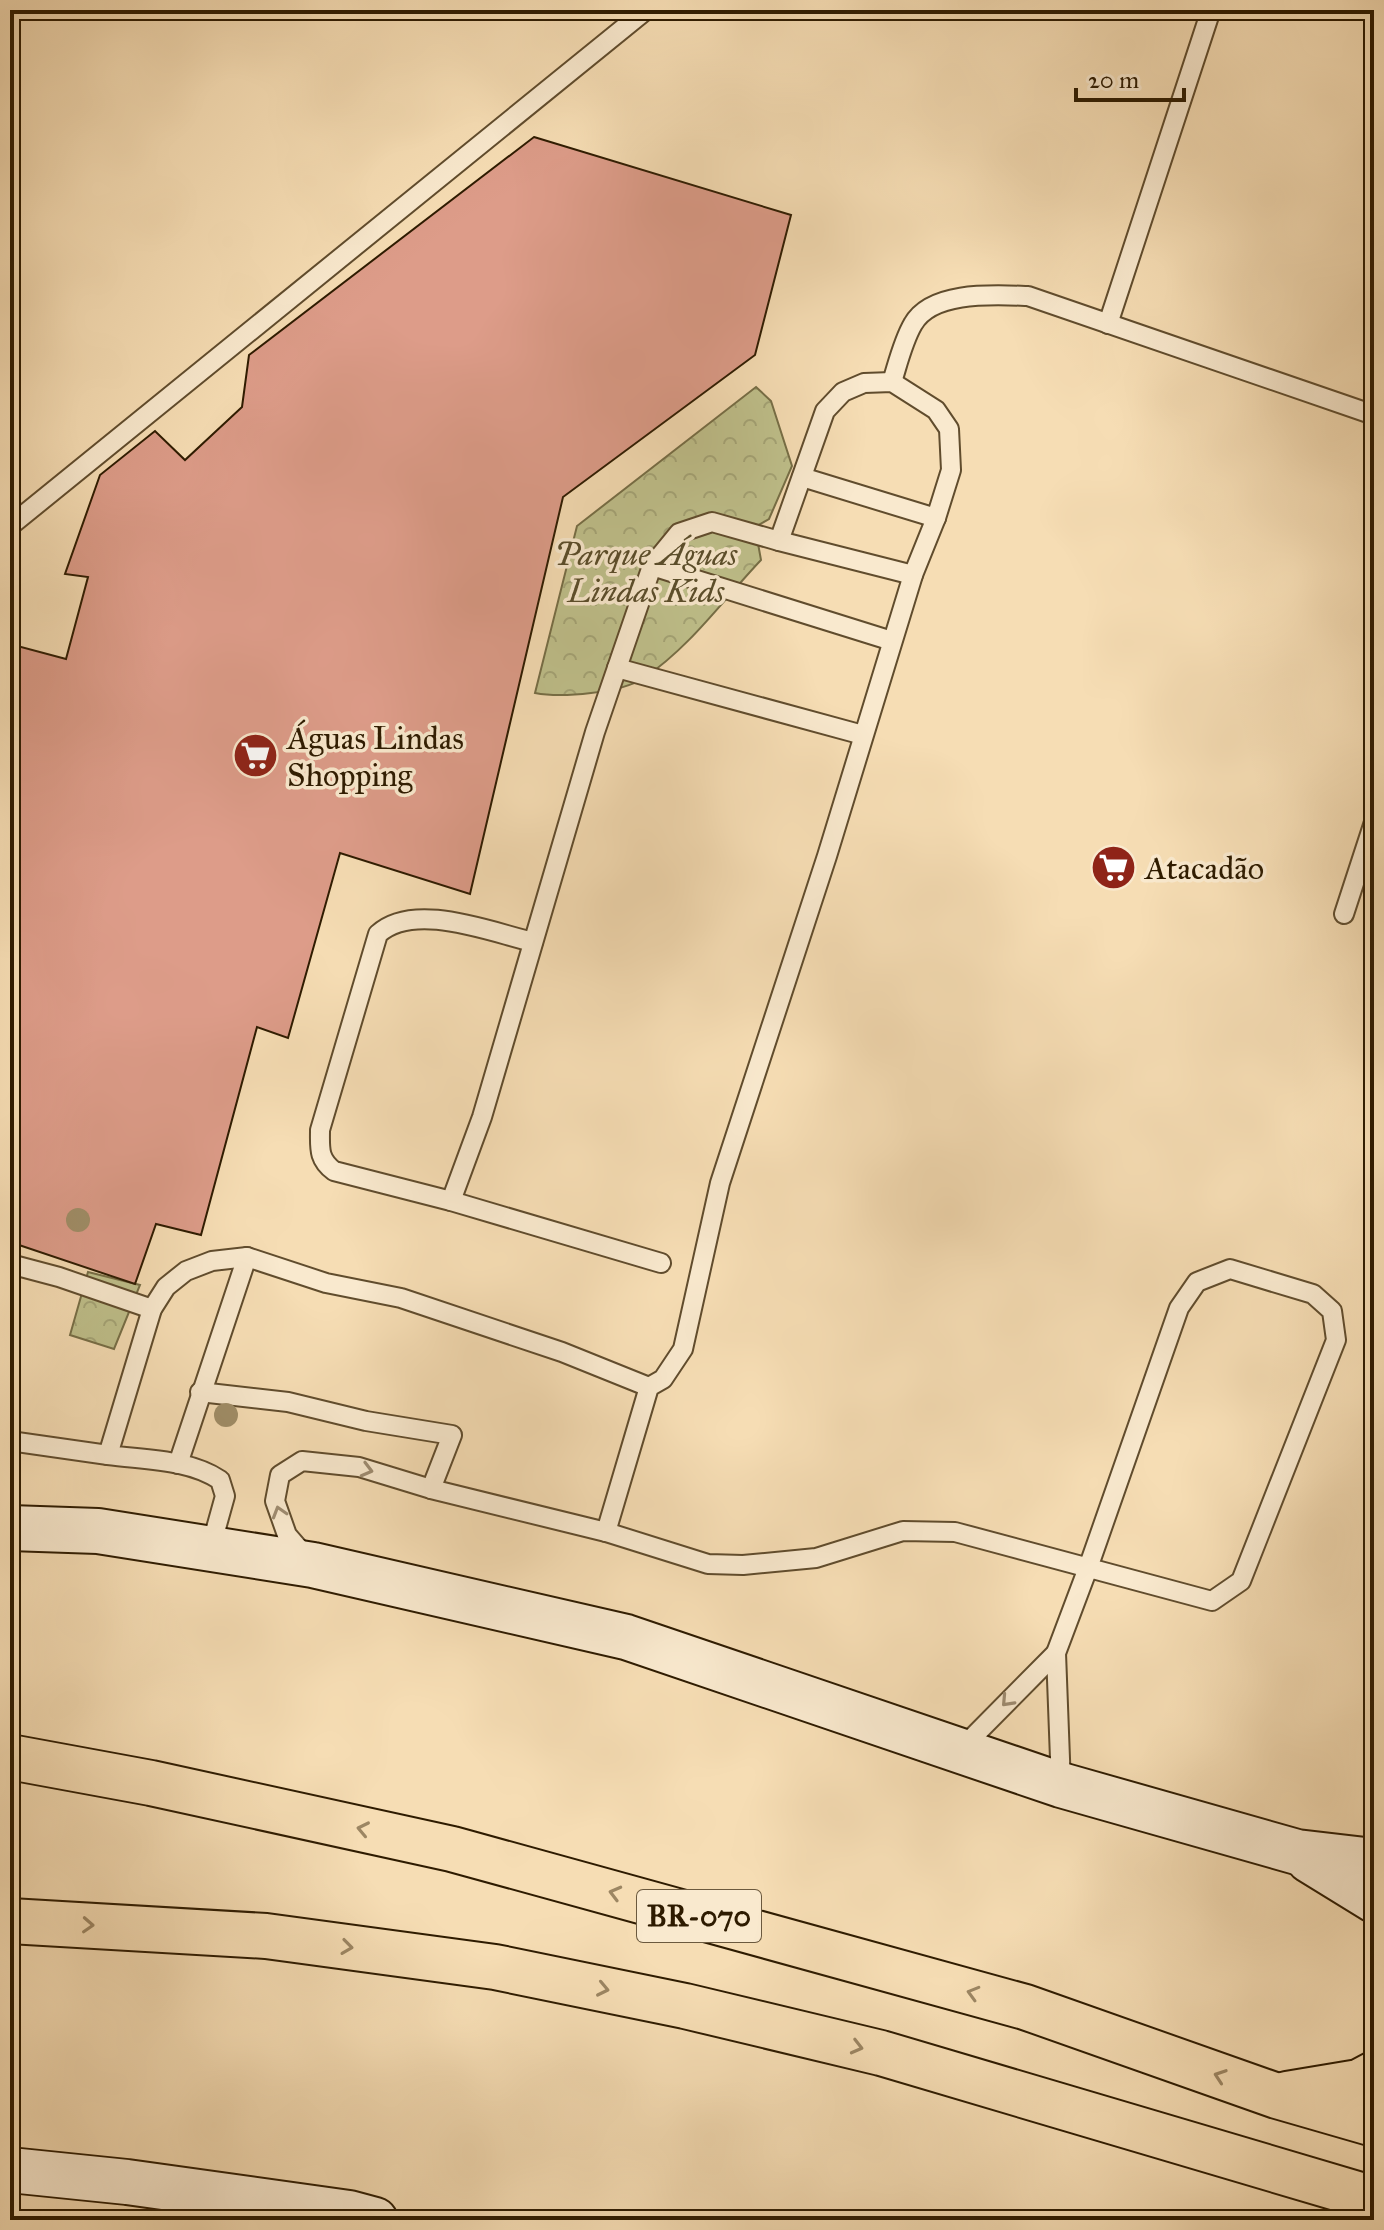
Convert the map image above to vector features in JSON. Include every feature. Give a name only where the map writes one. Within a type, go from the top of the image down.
[{"type":"highway","name":"BR-070","points":[[10,1757],[151,1783],[452,1849],[1025,2007],[1277,2096],[1374,2124]]},
{"type":"highway","points":[[10,1921],[266,1936],[495,1967],[685,2006],[881,2053],[1361,2203]]},
{"type":"highway","points":[[1277,2096],[1359,2082],[1374,2074]]},
{"type":"main road","points":[[10,1528],[98,1531],[313,1565],[626,1637],[1061,1785],[1297,1852],[1374,1861]]},
{"type":"main road","points":[[1297,1852],[1374,1900]]},
{"type":"main road","points":[[10,2170],[127,2182],[349,2213],[375,2220]]},
{"type":"lane","points":[[10,526],[646,10]]},
{"type":"lane","points":[[1108,324],[1211,10]]},
{"type":"lane","points":[[892,382],[914,321],[936,305],[976,294],[1028,296],[1374,415]]},
{"type":"lane","points":[[606,1532],[649,1387],[663,1379],[683,1349],[720,1183],[802,937],[913,575],[951,470],[949,429],[936,410],[892,382],[864,383],[843,392],[825,411],[779,541]]},
{"type":"lane","points":[[802,477],[936,518]]},
{"type":"lane","points":[[451,1201],[482,1117],[595,732],[652,566],[679,533],[712,522],[913,575]]},
{"type":"lane","points":[[652,566],[892,641]]},
{"type":"lane","points":[[617,668],[863,735]]},
{"type":"lane","points":[[1344,914],[1374,822]]},
{"type":"lane","points":[[533,942],[428,917],[388,925],[378,934],[320,1130],[320,1154],[324,1163],[334,1171],[451,1201],[661,1263]]},
{"type":"lane","points":[[108,1455],[152,1309],[166,1287],[186,1271],[212,1261],[247,1257],[326,1283],[401,1298],[483,1323],[649,1387]]},
{"type":"lane","points":[[178,1464],[247,1257]]},
{"type":"lane","points":[[10,1264],[59,1277],[152,1309]]},
{"type":"lane","points":[[313,1565],[287,1535],[275,1501],[280,1475],[302,1461],[359,1467],[431,1489],[606,1532],[691,1561],[743,1565],[816,1558],[903,1531],[955,1532],[1088,1568],[1212,1601],[1241,1581],[1336,1340],[1332,1311],[1313,1294],[1230,1269],[1197,1282],[1179,1308],[1088,1568],[1056,1653],[1061,1785]]},
{"type":"lane","points":[[200,1392],[288,1402],[366,1421],[452,1435],[431,1489]]},
{"type":"lane","points":[[10,1441],[178,1464],[209,1472],[220,1480],[225,1496],[210,1550]]},
{"type":"lane","points":[[960,1750],[1056,1653]]},
{"type":"green space","name":"Parque Águas Lindas Kids","points":[[756,387],[771,401],[792,466],[769,519],[755,527],[761,560],[692,637],[644,678],[591,693],[535,693],[577,526]]},
{"type":"green space","points":[[88,1272],[140,1285],[114,1349],[70,1335]]},
{"type":"building","name":"Águas Lindas Shopping","points":[[534,137],[791,215],[755,355],[563,497],[470,894],[340,853],[288,1038],[257,1027],[201,1235],[156,1224],[135,1284],[10,1242],[10,644],[66,659],[88,577],[65,574],[100,475],[155,431],[185,460],[242,407],[249,355]]},
{"type":"place","name":"Águas Lindas Shopping","points":[[256,756]]},
{"type":"place","name":"Atacadão","points":[[1114,868]]}]
